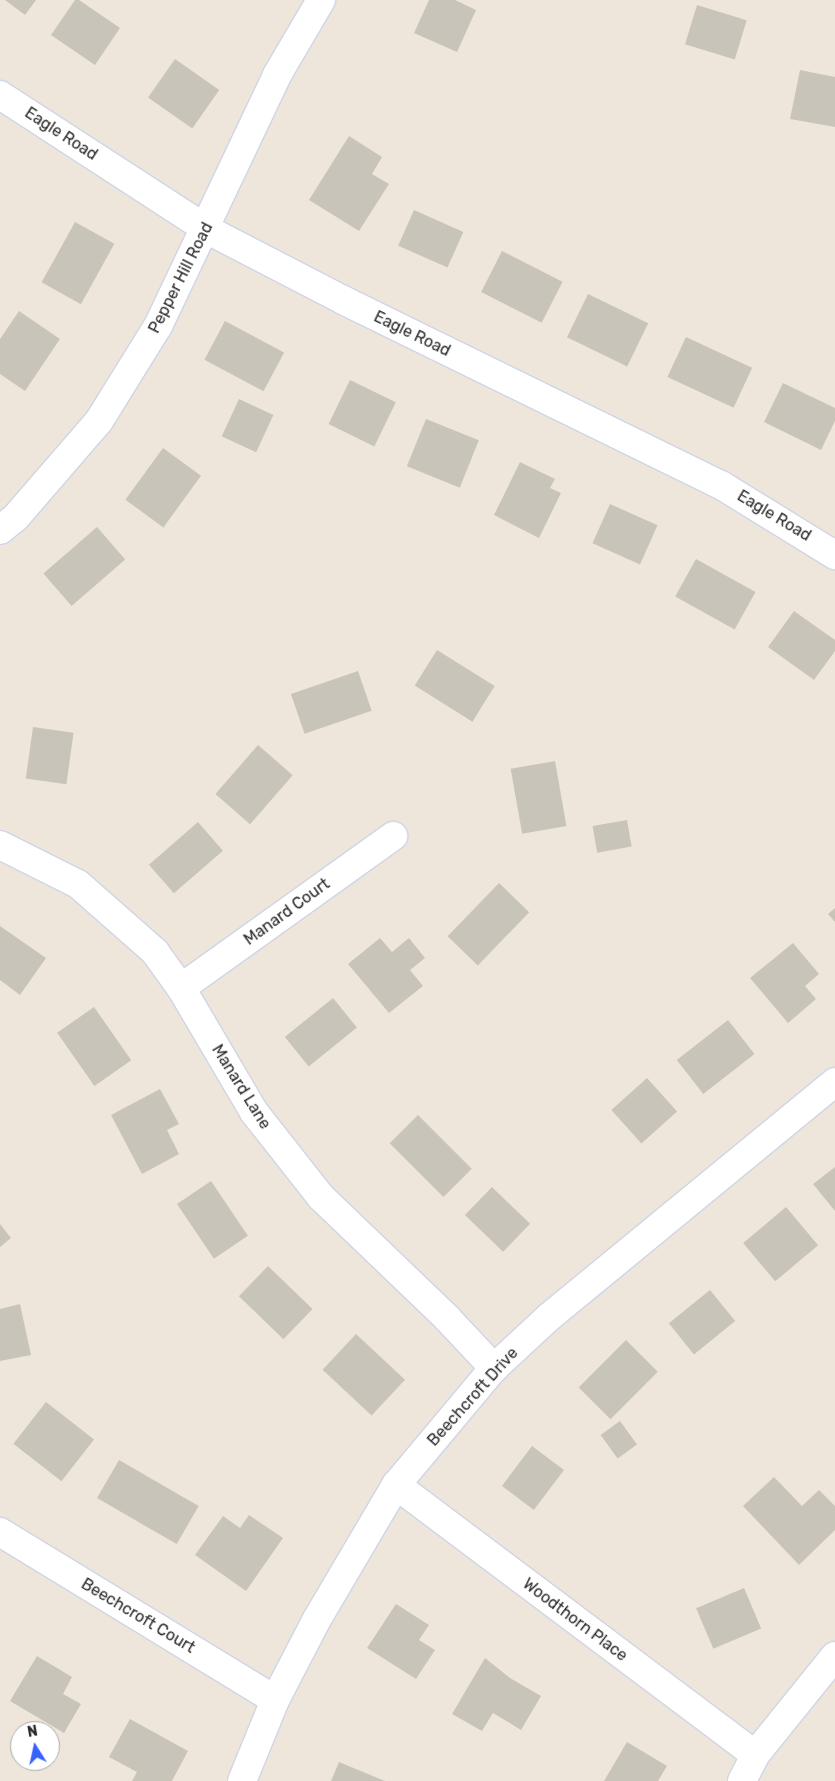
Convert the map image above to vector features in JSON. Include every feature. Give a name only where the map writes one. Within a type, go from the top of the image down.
[{"type":"street","name":"Pepper Hill Road","points":[[0,530],[16,517],[98,421],[158,326],[206,229],[277,75],[321,0]]},
{"type":"street","name":"Eagle Road","points":[[0,95],[206,229],[345,301],[721,485],[835,555]]},
{"type":"street","name":"Manard Court","points":[[181,988],[393,836]]},
{"type":"street","name":"Manard Lane","points":[[0,845],[78,884],[155,952],[181,988],[254,1112],[322,1197],[447,1318],[494,1368]]},
{"type":"street","name":"Beechcroft Drive","points":[[242,1781],[275,1700],[317,1619],[396,1485],[494,1368],[549,1317],[835,1082]]},
{"type":"street","name":"Woodthorn Place","points":[[396,1485],[755,1755]]},
{"type":"street","name":"Beechcroft Court","points":[[0,1532],[275,1700]]},
{"type":"street","points":[[742,1781],[755,1755],[835,1656]]},
{"type":"building","points":[[5,0],[36,0],[25,15]]},
{"type":"building","points":[[75,0],[79,0],[120,28],[95,65],[51,35]]},
{"type":"building","points":[[429,0],[455,0],[476,10],[457,52],[414,33]]},
{"type":"building","points":[[697,5],[747,20],[735,59],[685,44]]},
{"type":"building","points":[[175,59],[219,90],[192,128],[148,98]]},
{"type":"building","points":[[800,70],[835,77],[835,127],[790,119]]},
{"type":"building","points":[[349,136],[382,157],[372,174],[389,184],[359,231],[309,200]]},
{"type":"building","points":[[414,210],[463,232],[447,268],[398,246]]},
{"type":"building","points":[[75,222],[114,244],[81,304],[42,282]]},
{"type":"building","points":[[502,251],[563,282],[542,323],[481,292]]},
{"type":"building","points":[[588,294],[648,323],[627,367],[567,337]]},
{"type":"building","points":[[19,311],[60,339],[25,391],[0,374],[0,339]]},
{"type":"building","points":[[225,321],[284,352],[264,391],[204,360]]},
{"type":"building","points":[[686,337],[752,368],[734,408],[667,377]]},
{"type":"building","points":[[350,380],[396,402],[374,446],[329,424]]},
{"type":"building","points":[[783,383],[835,408],[835,421],[821,450],[764,422]]},
{"type":"building","points":[[239,399],[273,415],[256,452],[222,436]]},
{"type":"building","points":[[426,419],[479,440],[460,488],[407,466]]},
{"type":"building","points":[[163,448],[201,476],[163,527],[125,500]]},
{"type":"building","points":[[520,462],[555,479],[550,488],[561,493],[539,538],[494,515]]},
{"type":"building","points":[[610,504],[658,525],[640,564],[593,543]]},
{"type":"building","points":[[97,527],[125,559],[72,606],[43,574]]},
{"type":"building","points":[[696,559],[755,592],[735,630],[675,597]]},
{"type":"building","points":[[794,611],[835,640],[835,651],[814,680],[768,647]]},
{"type":"building","points":[[437,650],[495,686],[472,722],[415,686]]},
{"type":"building","points":[[358,671],[372,711],[305,734],[291,694]]},
{"type":"building","points":[[33,727],[74,733],[66,784],[26,778]]},
{"type":"building","points":[[258,745],[293,775],[250,824],[215,794]]},
{"type":"building","points":[[555,761],[566,826],[522,834],[511,769]]},
{"type":"building","points":[[627,820],[632,847],[597,853],[593,826]]},
{"type":"building","points":[[198,822],[223,851],[174,893],[149,865]]},
{"type":"building","points":[[499,883],[529,912],[478,965],[448,936]]},
{"type":"building","points":[[835,908],[835,922],[828,914]]},
{"type":"building","points":[[0,926],[46,958],[20,995],[0,980]]},
{"type":"building","points":[[380,938],[392,952],[409,938],[425,958],[410,970],[423,986],[389,1013],[348,964]]},
{"type":"building","points":[[793,943],[819,974],[805,986],[816,999],[788,1023],[750,978]]},
{"type":"building","points":[[333,998],[357,1028],[309,1067],[285,1037]]},
{"type":"building","points":[[94,1007],[131,1060],[94,1086],[57,1033]]},
{"type":"building","points":[[728,1020],[754,1054],[703,1094],[677,1060]]},
{"type":"building","points":[[647,1078],[677,1111],[641,1144],[611,1110]]},
{"type":"building","points":[[160,1089],[179,1124],[167,1130],[179,1154],[142,1174],[111,1115]]},
{"type":"building","points":[[418,1115],[472,1169],[443,1197],[390,1143]]},
{"type":"building","points":[[835,1167],[835,1211],[813,1184]]},
{"type":"building","points":[[211,1181],[248,1236],[214,1259],[177,1204]]},
{"type":"building","points":[[492,1187],[530,1224],[503,1252],[465,1215]]},
{"type":"building","points":[[786,1207],[818,1245],[775,1281],[743,1243]]},
{"type":"building","points":[[0,1224],[11,1238],[0,1247]]},
{"type":"building","points":[[268,1266],[313,1309],[283,1339],[239,1296]]},
{"type":"building","points":[[710,1290],[735,1321],[694,1354],[669,1323]]},
{"type":"building","points":[[20,1304],[31,1355],[0,1361],[0,1309]]},
{"type":"building","points":[[356,1334],[405,1380],[372,1416],[323,1370]]},
{"type":"building","points":[[626,1340],[658,1372],[610,1419],[579,1387]]},
{"type":"building","points":[[46,1402],[94,1440],[61,1481],[13,1444]]},
{"type":"building","points":[[620,1421],[637,1444],[618,1459],[601,1435]]},
{"type":"building","points":[[532,1446],[564,1470],[534,1510],[502,1486]]},
{"type":"building","points":[[119,1460],[199,1506],[177,1544],[97,1498]]},
{"type":"building","points":[[774,1477],[802,1506],[819,1490],[835,1506],[835,1530],[799,1565],[743,1506]]},
{"type":"building","points":[[249,1515],[283,1538],[246,1591],[195,1555],[223,1516],[240,1528]]},
{"type":"building","points":[[744,1588],[761,1629],[713,1649],[696,1608]]},
{"type":"building","points":[[396,1604],[429,1625],[419,1640],[435,1650],[416,1679],[367,1648]]},
{"type":"building","points":[[37,1656],[72,1677],[63,1694],[81,1704],[64,1733],[60,1731],[60,1721],[44,1721],[10,1701]]},
{"type":"building","points":[[485,1658],[510,1678],[541,1696],[521,1730],[493,1713],[482,1731],[452,1714]]},
{"type":"building","points":[[130,1719],[188,1751],[172,1781],[132,1781],[137,1772],[109,1757]]},
{"type":"building","points":[[627,1742],[667,1766],[658,1781],[604,1781]]},
{"type":"building","points":[[339,1762],[385,1781],[331,1781]]}]
